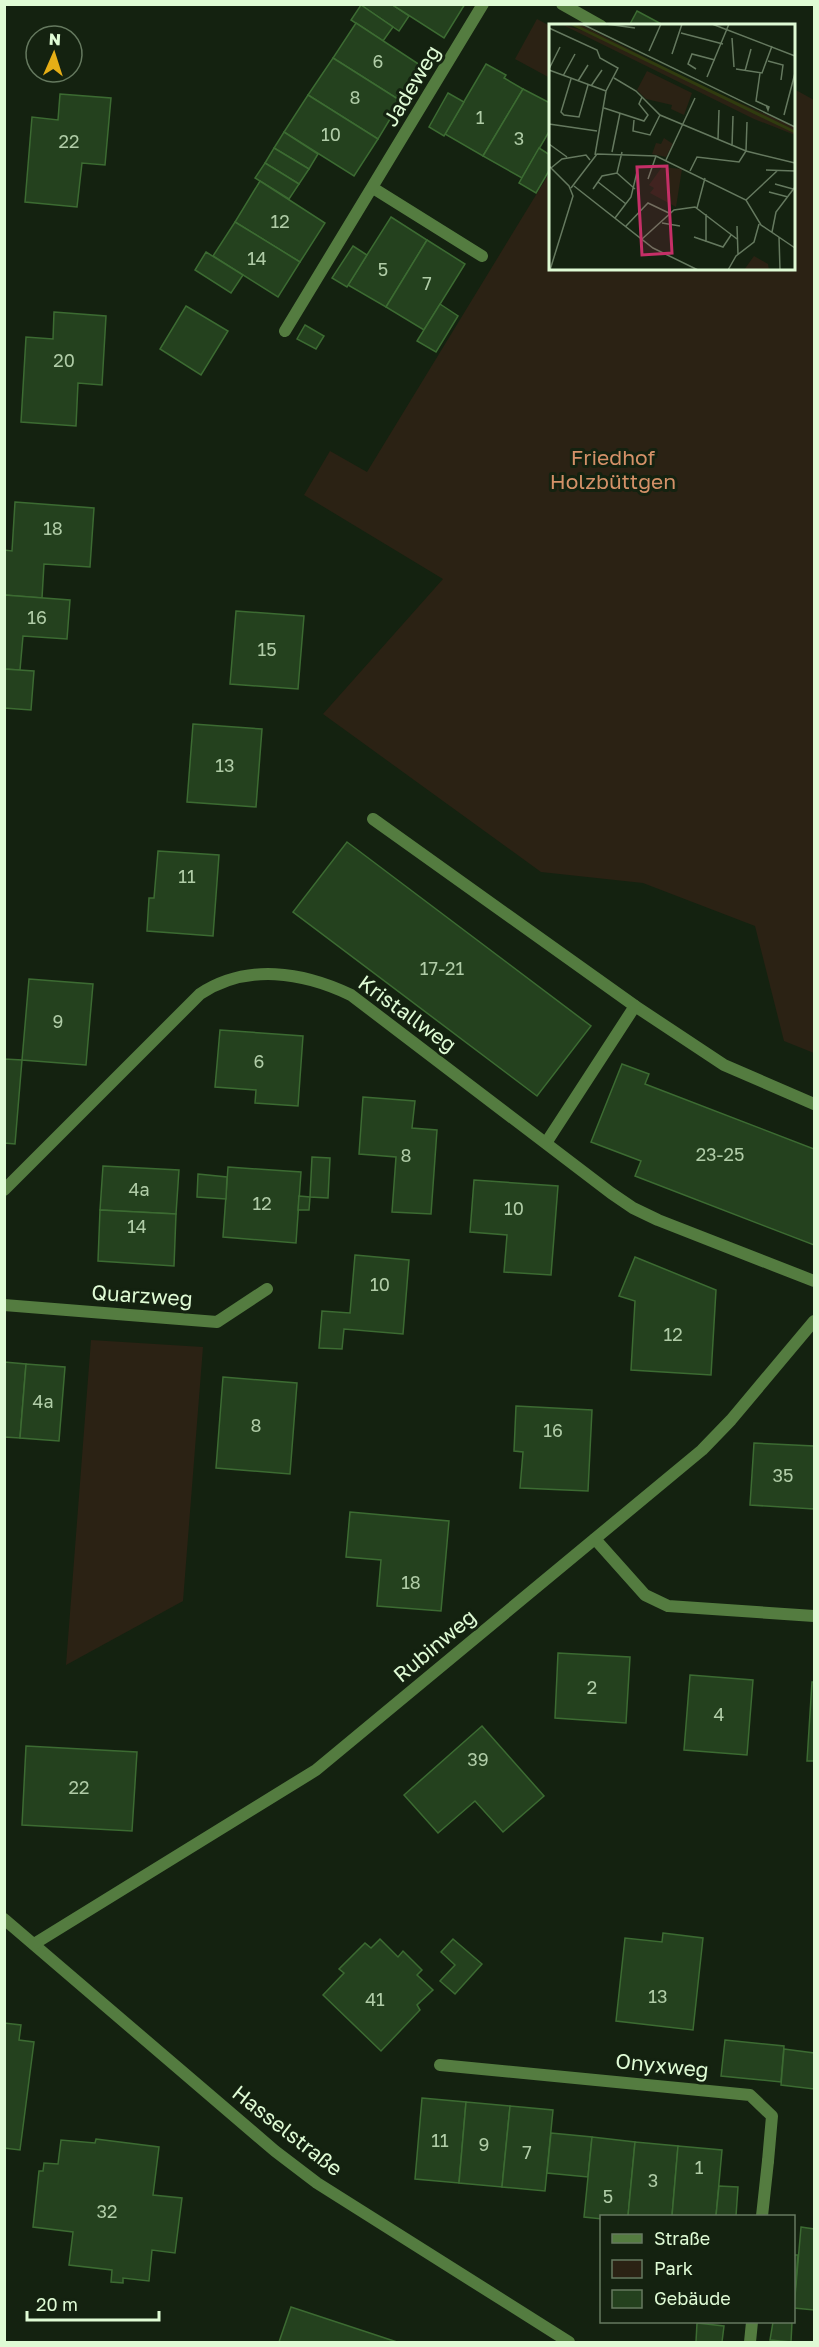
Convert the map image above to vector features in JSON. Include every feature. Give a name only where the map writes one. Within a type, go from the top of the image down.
[{"type":"street","name":"Jadeweg","points":[[285,331],[483,4]]},
{"type":"street","points":[[562,4],[598,24]]},
{"type":"street","points":[[373,188],[482,256]]},
{"type":"street","points":[[373,819],[635,1006],[724,1065],[814,1104]]},
{"type":"street","name":"Kristallweg","points":[[4,1190],[200,994],[217,983],[243,976],[271,973],[301,976],[329,984],[351,995],[633,1208],[814,1281]]},
{"type":"street","points":[[546,1143],[635,1006]]},
{"type":"street","name":"Quarzweg","points":[[4,1305],[217,1322],[267,1289]]},
{"type":"street","name":"Rubinweg","points":[[34,1944],[316,1770],[702,1450],[731,1420],[814,1321]]},
{"type":"street","points":[[595,1539],[645,1595],[668,1606],[814,1616]]},
{"type":"street","name":"Hasselstraße","points":[[4,1919],[275,2151],[317,2183],[569,2343]]},
{"type":"street","name":"Onyxweg","points":[[440,2065],[750,2095],[771,2116],[762,2215]]},
{"type":"street","points":[[750,2343],[752,2323]]},
{"type":"green space","points":[[537,19],[549,25],[549,77],[515,59]]},
{"type":"green space","name":"Friedhof Holzbüttgen","points":[[795,90],[814,100],[814,1053],[784,1041],[755,926],[643,883],[541,872],[323,714],[443,579],[304,495],[330,451],[367,472],[549,174],[549,270],[795,270]]},
{"type":"green space","points":[[91,1340],[203,1347],[183,1601],[66,1665]]},
{"type":"building","points":[[391,4],[409,16],[399,31],[361,5]]},
{"type":"building","points":[[391,4],[465,4],[444,38]]},
{"type":"building","points":[[361,5],[393,27],[383,41],[351,20]]},
{"type":"building","points":[[637,11],[661,24],[630,24]]},
{"type":"building","points":[[356,23],[423,67],[401,101],[333,58]]},
{"type":"building","points":[[333,58],[401,101],[378,139],[308,95]]},
{"type":"building","points":[[486,64],[506,75],[504,78],[523,89],[483,156],[445,134]]},
{"type":"building","points":[[523,89],[549,102],[549,132],[522,178],[483,156]]},
{"type":"building","points":[[448,93],[464,102],[444,136],[429,127]]},
{"type":"building","points":[[60,94],[111,98],[105,165],[82,163],[77,207],[25,202],[32,117],[58,120]]},
{"type":"building","points":[[308,95],[378,139],[354,176],[284,132]]},
{"type":"building","points":[[284,132],[318,154],[309,169],[274,148]]},
{"type":"building","points":[[274,148],[309,169],[299,184],[265,163]]},
{"type":"building","points":[[539,148],[549,154],[549,171],[536,193],[519,183]]},
{"type":"building","points":[[265,163],[299,184],[289,199],[255,178]]},
{"type":"building","points":[[260,181],[325,223],[300,262],[235,222]]},
{"type":"building","points":[[391,217],[427,240],[386,307],[348,285]]},
{"type":"building","points":[[235,222],[300,262],[278,297],[213,256]]},
{"type":"building","points":[[427,240],[465,264],[424,330],[386,307]]},
{"type":"building","points":[[353,246],[367,255],[347,287],[332,278]]},
{"type":"building","points":[[206,252],[243,275],[231,293],[195,270]]},
{"type":"building","points":[[440,304],[458,316],[436,352],[417,341]]},
{"type":"building","points":[[186,306],[228,331],[201,375],[160,349]]},
{"type":"building","points":[[54,312],[106,316],[102,385],[78,383],[76,426],[21,422],[26,337],[53,339]]},
{"type":"building","points":[[305,325],[324,336],[316,349],[297,339]]},
{"type":"building","points":[[15,502],[94,508],[90,567],[44,564],[42,598],[4,595],[4,550],[12,551]]},
{"type":"building","points":[[4,595],[70,600],[67,639],[23,636],[20,670],[4,669]]},
{"type":"building","points":[[236,611],[304,616],[298,689],[230,684]]},
{"type":"building","points":[[4,669],[34,671],[31,710],[4,708]]},
{"type":"building","points":[[193,724],[262,729],[256,807],[187,802]]},
{"type":"building","points":[[347,842],[591,1026],[537,1096],[293,912]]},
{"type":"building","points":[[158,851],[219,855],[213,936],[147,931],[149,898],[154,898]]},
{"type":"building","points":[[29,979],[93,984],[86,1065],[22,1060]]},
{"type":"building","points":[[220,1030],[303,1036],[298,1106],[255,1103],[256,1090],[215,1087]]},
{"type":"building","points":[[4,1059],[22,1060],[15,1144],[4,1143]]},
{"type":"building","points":[[622,1064],[649,1074],[645,1084],[814,1149],[814,1245],[635,1176],[641,1161],[591,1142]]},
{"type":"building","points":[[363,1097],[415,1101],[412,1128],[437,1130],[431,1214],[392,1212],[396,1157],[359,1154]]},
{"type":"building","points":[[312,1157],[330,1158],[328,1198],[310,1197]]},
{"type":"building","points":[[103,1166],[179,1170],[176,1214],[100,1210]]},
{"type":"building","points":[[228,1167],[301,1172],[296,1243],[223,1237]]},
{"type":"building","points":[[198,1174],[227,1177],[226,1199],[197,1197]]},
{"type":"building","points":[[474,1180],[558,1186],[551,1275],[504,1272],[507,1235],[470,1232]]},
{"type":"building","points":[[299,1196],[310,1197],[309,1210],[298,1210]]},
{"type":"building","points":[[100,1210],[176,1214],[174,1266],[98,1261]]},
{"type":"building","points":[[355,1255],[409,1260],[403,1334],[344,1329],[342,1349],[319,1348],[322,1311],[350,1313]]},
{"type":"building","points":[[635,1257],[716,1290],[711,1375],[631,1370],[635,1301],[619,1296]]},
{"type":"building","points":[[4,1362],[26,1364],[20,1438],[4,1437]]},
{"type":"building","points":[[26,1364],[65,1367],[59,1441],[20,1438]]},
{"type":"building","points":[[223,1377],[297,1383],[290,1474],[216,1468]]},
{"type":"building","points":[[516,1406],[592,1410],[588,1491],[520,1488],[523,1452],[514,1451]]},
{"type":"building","points":[[754,1443],[814,1446],[814,1509],[750,1505]]},
{"type":"building","points":[[350,1512],[449,1521],[441,1611],[377,1606],[381,1560],[346,1557]]},
{"type":"building","points":[[558,1653],[630,1657],[626,1723],[555,1718]]},
{"type":"building","points":[[690,1675],[753,1680],[747,1755],[684,1750]]},
{"type":"building","points":[[812,1682],[814,1682],[814,1761],[807,1761]]},
{"type":"building","points":[[482,1726],[544,1796],[503,1832],[475,1801],[438,1833],[404,1795]]},
{"type":"building","points":[[26,1746],[137,1752],[132,1831],[22,1825]]},
{"type":"building","points":[[663,1933],[703,1938],[693,2030],[616,2021],[625,1938],[662,1942]]},
{"type":"building","points":[[380,1939],[398,1957],[403,1951],[422,1970],[417,1975],[433,1990],[417,2005],[420,2010],[381,2051],[323,1995],[344,1973],[339,1969],[365,1943],[371,1948]]},
{"type":"building","points":[[453,1939],[482,1964],[455,1994],[440,1981],[455,1965],[441,1952]]},
{"type":"building","points":[[4,2023],[21,2025],[19,2040],[34,2042],[20,2150],[4,2148]]},
{"type":"building","points":[[725,2040],[784,2046],[781,2082],[721,2076]]},
{"type":"building","points":[[784,2049],[814,2053],[814,2089],[781,2085]]},
{"type":"building","points":[[422,2098],[466,2102],[459,2183],[415,2179]]},
{"type":"building","points":[[466,2102],[510,2106],[502,2187],[459,2183]]},
{"type":"building","points":[[510,2106],[553,2110],[545,2191],[502,2187]]},
{"type":"building","points":[[551,2133],[592,2137],[588,2177],[547,2173]]},
{"type":"building","points":[[592,2137],[635,2142],[628,2215],[600,2215],[600,2219],[584,2217]]},
{"type":"building","points":[[96,2139],[159,2147],[153,2195],[182,2198],[175,2253],[152,2250],[149,2281],[123,2278],[123,2283],[111,2282],[112,2270],[69,2265],[73,2232],[33,2227],[39,2171],[43,2171],[44,2163],[58,2164],[61,2140],[95,2143]]},
{"type":"building","points":[[635,2142],[678,2146],[672,2215],[628,2215]]},
{"type":"building","points":[[678,2146],[722,2150],[716,2215],[672,2215]]},
{"type":"building","points":[[719,2186],[738,2187],[736,2215],[716,2215]]},
{"type":"building","points":[[801,2227],[814,2229],[814,2310],[795,2308]]},
{"type":"building","points":[[795,2255],[798,2255],[795,2292]]},
{"type":"building","points":[[291,2307],[397,2342],[279,2342]]},
{"type":"building","points":[[697,2323],[724,2326],[722,2342],[696,2342]]},
{"type":"building","points":[[773,2323],[792,2323],[791,2342],[770,2340]]}]
